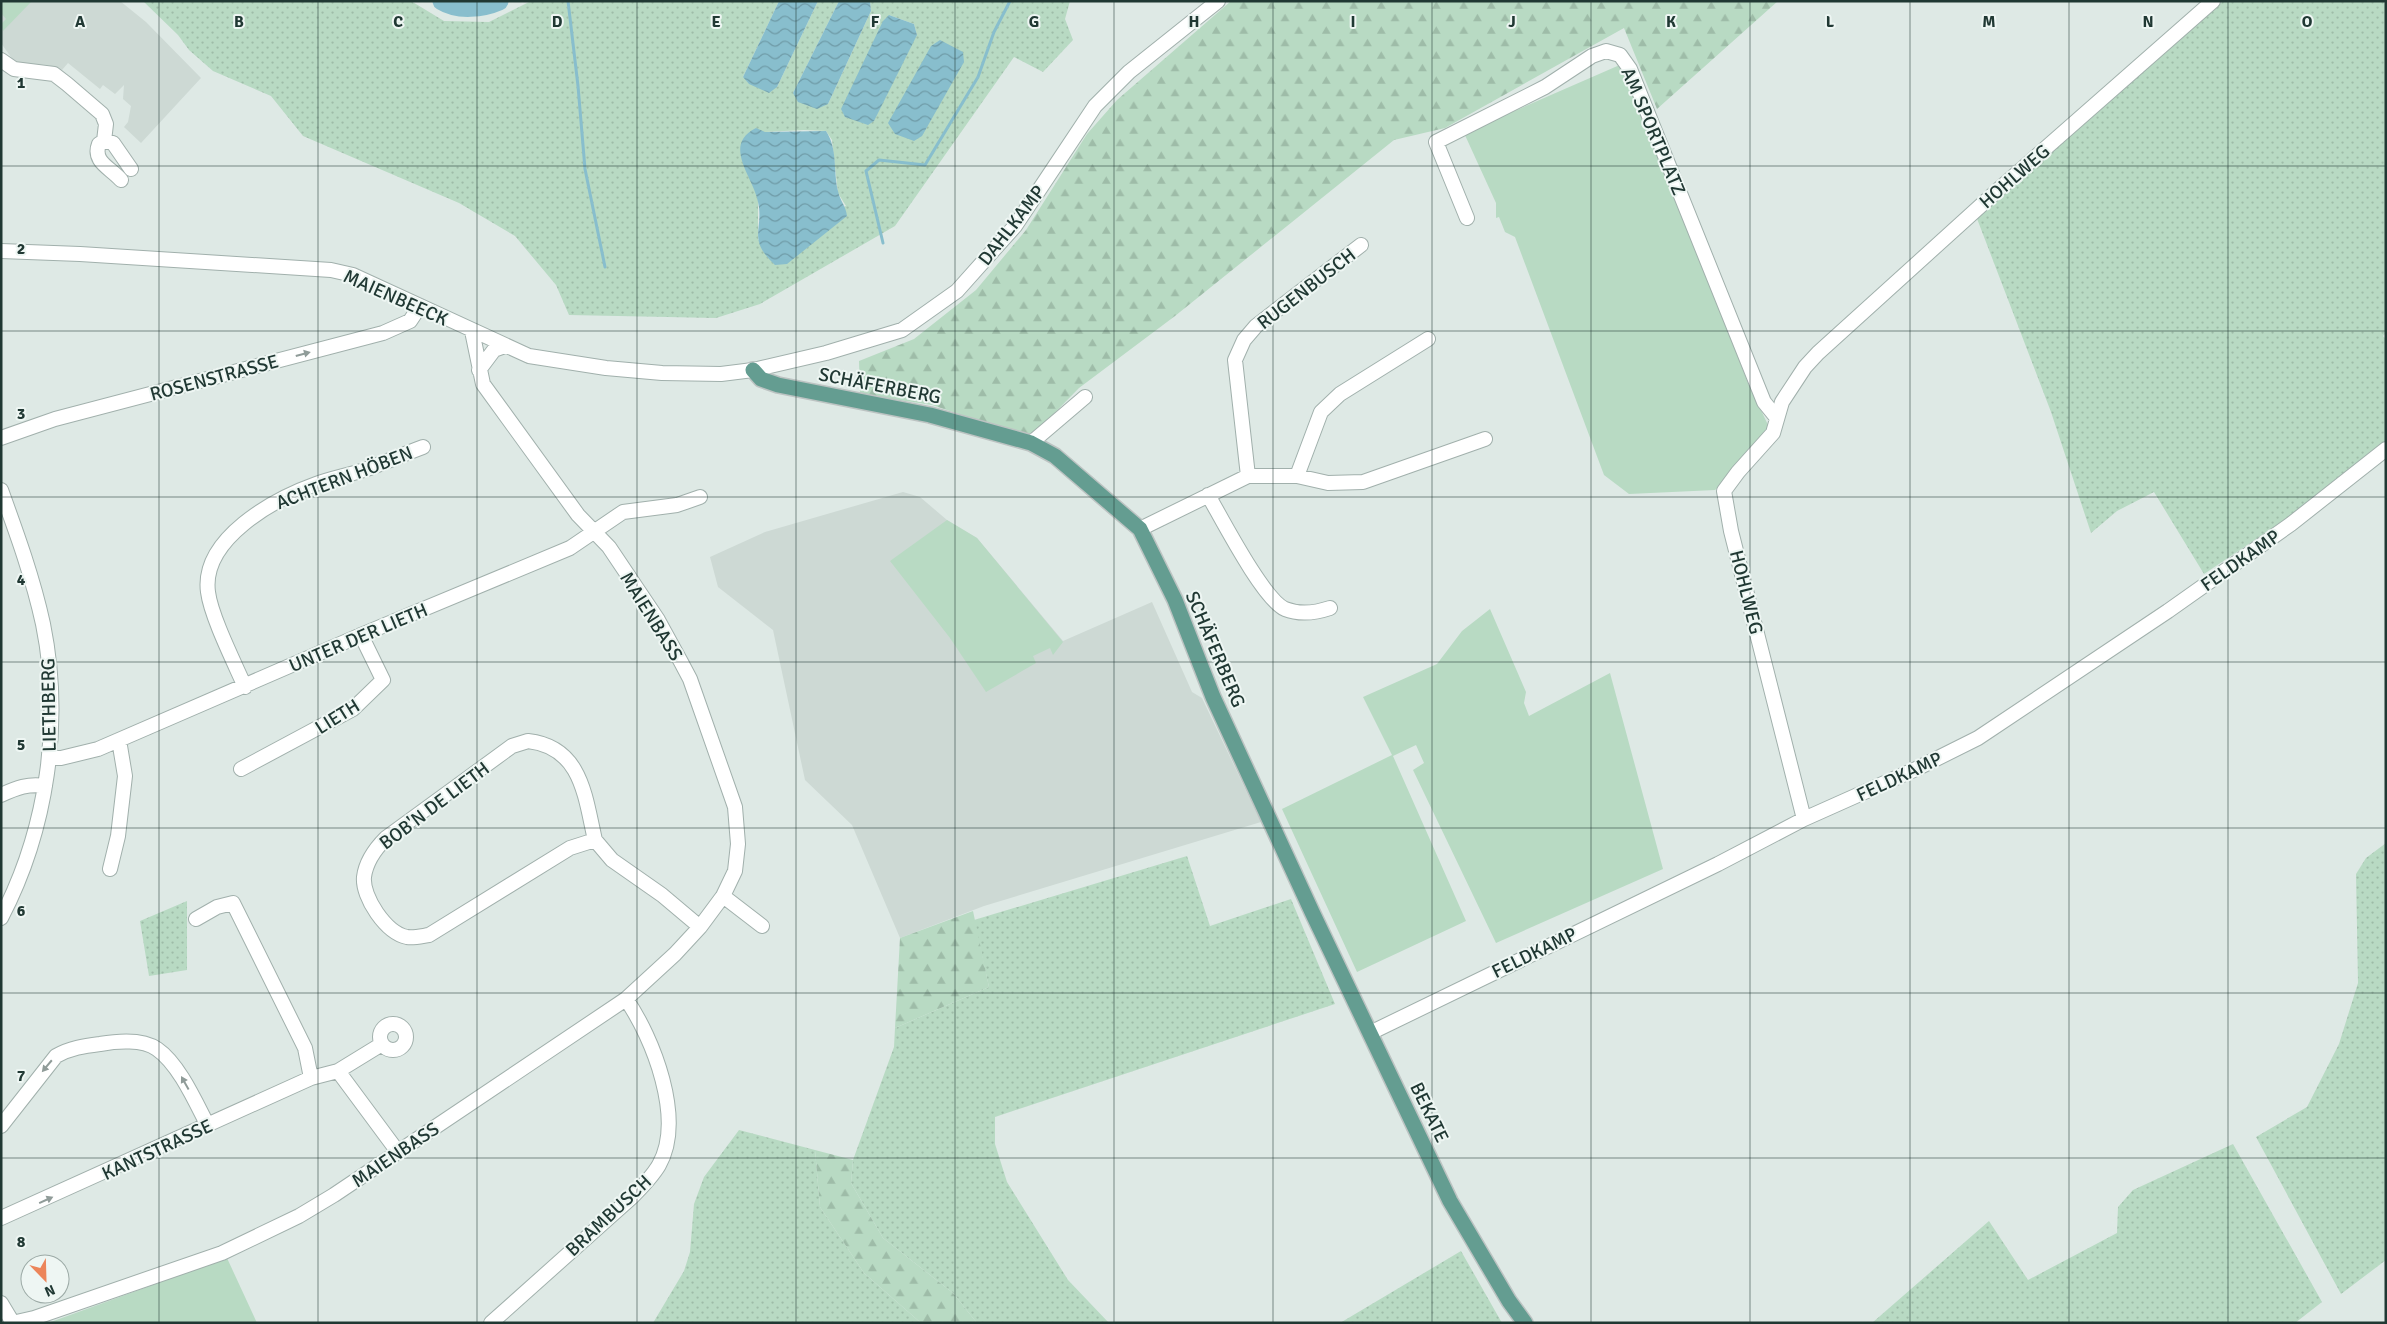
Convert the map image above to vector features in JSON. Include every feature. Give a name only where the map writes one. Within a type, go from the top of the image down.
[{"type":"main road","name":"SCHÄFERBERG","points":[[753,370],[761,379],[778,386],[930,415],[1031,443],[1055,456],[1140,529],[1175,600],[1214,697],[1312,912]]},
{"type":"main road","name":"BEKATE","points":[[1312,912],[1450,1201],[1509,1301],[1525,1323]]},
{"type":"street","name":"DAHLKAMP","points":[[753,370],[826,353],[902,330],[957,291],[1015,226],[1095,106],[1129,72],[1218,1]]},
{"type":"street","name":"HOHLWEG","points":[[1804,819],[1732,531],[1724,490],[1773,433],[1782,402],[1805,367],[1818,353],[1998,190],[2213,1]]},
{"type":"street","name":"AM SPORTPLATZ","points":[[1467,218],[1436,142],[1545,87],[1592,56],[1606,51],[1620,55],[1634,78],[1764,402],[1777,418]]},
{"type":"street","points":[[1,60],[14,69],[50,73],[102,114],[106,124],[104,141]]},
{"type":"street","points":[[121,180],[114,171],[98,159],[96,150],[98,144],[104,141],[113,143],[131,169]]},
{"type":"street","name":"RUGENBUSCH","points":[[1248,476],[1235,379],[1235,360],[1244,340],[1256,326],[1360,245]]},
{"type":"street","name":"MAIENBEECK","points":[[1,251],[80,254],[331,270],[353,275],[529,356],[606,368],[662,373],[711,374],[753,370]]},
{"type":"street","name":"ROSENSTRASSE","points":[[1,438],[55,419],[383,333],[410,321],[420,306]]},
{"type":"street","name":"MAIENBASS","points":[[12,1323],[34,1318],[222,1254],[308,1212],[626,999],[655,974],[700,927],[723,896],[735,871],[738,844],[736,807],[721,763],[681,662],[658,620],[609,546],[578,515],[483,384],[472,331]]},
{"type":"street","points":[[1297,476],[1310,436],[1321,412],[1340,394],[1428,339]]},
{"type":"street","points":[[479,370],[494,350],[505,346]]},
{"type":"street","points":[[1031,443],[1085,397]]},
{"type":"street","points":[[1140,529],[1248,476],[1297,476],[1328,483],[1363,482],[1485,439]]},
{"type":"street","name":"ACHTERN HÖBEN","points":[[244,687],[211,605],[208,591],[212,561],[221,545],[245,523],[269,506],[315,484],[365,470],[423,447]]},
{"type":"street","name":"FELDKAMP","points":[[1370,1033],[1718,864],[1804,819],[1916,769],[1978,738],[2168,611],[2283,530],[2386,449]]},
{"type":"street","name":"LIETHBERG","points":[[1,490],[28,567],[43,626],[49,670],[49,758],[45,786],[27,860],[1,918]]},
{"type":"street","points":[[1208,495],[1265,590],[1283,608],[1299,613],[1330,608]]},
{"type":"street","name":"UNTER DER LIETH","points":[[49,758],[84,754],[119,740],[361,635],[570,548],[623,512],[677,505],[700,497]]},
{"type":"street","name":"LIETH","points":[[241,769],[353,710],[384,680],[361,635]]},
{"type":"street","points":[[110,870],[118,836],[125,776],[119,740]]},
{"type":"street","name":"BOB'N DE LIETH","points":[[595,840],[570,848],[430,935],[404,936],[389,926],[376,913],[368,897],[364,879],[367,863],[375,849],[386,838],[512,746],[528,742],[545,743],[560,750],[570,763],[584,793],[595,840],[612,860],[662,895],[700,927]]},
{"type":"street","points":[[2,791],[34,784],[45,786]]},
{"type":"street","points":[[723,896],[762,926]]},
{"type":"street","points":[[196,919],[218,907],[233,903],[305,1048],[311,1078]]},
{"type":"street","name":"BRAMBUSCH","points":[[491,1323],[650,1180],[660,1164],[668,1133],[665,1088],[660,1065],[640,1021],[626,999]]},
{"type":"street","points":[[1,1126],[56,1056],[68,1049],[110,1042],[133,1042],[156,1047],[165,1055],[180,1075],[208,1126]]},
{"type":"street","name":"KANTSTRASSE","points":[[1,1218],[311,1078],[338,1071],[382,1044]]},
{"type":"street","points":[[338,1071],[398,1152]]},
{"type":"street","points":[[1,1303],[12,1323]]},
{"type":"shaded area","points":[[1,1],[120,1],[146,22],[201,78],[141,143],[124,127],[128,122],[131,106],[123,99],[124,85],[115,94],[103,85],[100,89],[68,63],[62,70],[48,65],[22,63],[13,60],[1,43]]},
{"type":"shaded area","points":[[903,492],[920,497],[947,520],[977,538],[1063,641],[1152,602],[1192,692],[1202,698],[1261,822],[984,906],[900,938],[852,825],[805,780],[773,630],[718,587],[710,557],[765,532]]},
{"type":"green space","points":[[1,1],[32,1],[3,31],[1,24],[6,19],[1,13]]},
{"type":"green space","points":[[143,1],[411,1],[444,21],[489,22],[531,1],[779,1],[743,77],[777,87],[818,1],[839,1],[793,93],[828,104],[871,11],[870,1],[1070,1],[1065,19],[1073,40],[1043,72],[1014,57],[895,226],[760,304],[716,318],[569,315],[556,285],[515,236],[459,203],[303,136],[271,96],[213,71],[189,50],[178,35]],"holes":[[[889,15],[914,24],[917,35]],[[826,131],[832,140],[838,193],[846,206],[758,240],[758,199],[765,132]]]},
{"type":"green space","points":[[1231,1],[1778,1],[1657,109],[1624,28],[1445,128],[1394,140],[1175,316],[1079,388],[1030,438],[932,405],[860,394],[859,361],[914,339],[976,290],[1026,230],[1087,134],[1117,100]]},
{"type":"green space","points":[[2223,1],[2383,1],[2386,5],[2386,333],[2383,336],[2386,339],[2386,441],[2289,517],[2204,574],[2154,492],[2117,511],[2091,533],[2051,412],[1976,216]]},
{"type":"green space","points":[[1622,64],[1748,383],[1769,427],[1730,477],[1715,490],[1629,494],[1604,475],[1515,237],[1505,232],[1499,217],[1496,218],[1496,203],[1464,133]]},
{"type":"green space","points":[[947,520],[977,538],[1063,642],[1053,655],[1050,648],[1033,656],[1036,663],[986,692],[950,638],[890,561]]},
{"type":"green space","points":[[1490,609],[1526,692],[1524,703],[1529,716],[1610,673],[1663,869],[1496,943],[1413,770],[1424,763],[1416,745],[1393,756],[1466,921],[1357,972],[1282,809],[1392,755],[1363,697],[1437,664],[1462,631]]},
{"type":"green space","points":[[2386,843],[2386,1260],[2341,1294],[2256,1137],[2307,1107],[2339,1044],[2358,983],[2356,874],[2366,858]]},
{"type":"green space","points":[[1187,856],[1210,926],[1291,899],[1335,1004],[995,1117],[995,1144],[1007,1182],[1068,1280],[1109,1323],[977,1323],[953,1293],[883,1238],[851,1183],[853,1160],[894,1047],[895,1028],[989,987],[974,920]]},
{"type":"green space","points":[[187,901],[187,970],[149,976],[140,921]]},
{"type":"green space","points":[[973,911],[989,987],[895,1028],[900,938]]},
{"type":"green space","points":[[739,1130],[815,1150],[820,1207],[864,1273],[921,1323],[653,1323],[684,1271],[690,1252],[694,1204],[704,1177]]},
{"type":"green space","points":[[2233,1144],[2322,1302],[2295,1323],[1872,1323],[1989,1221],[2028,1280],[2117,1233],[2118,1207],[2133,1190]]},
{"type":"green space","points":[[815,1150],[853,1160],[851,1183],[883,1238],[953,1293],[977,1323],[921,1323],[864,1273],[820,1207]]},
{"type":"green space","points":[[1461,1251],[1502,1323],[1340,1323]]},
{"type":"green space","points":[[227,1258],[257,1323],[48,1323]]},
{"type":"water","points":[[779,1],[818,1],[777,87],[769,93],[749,84],[743,77]]},
{"type":"water","points":[[839,1],[870,1],[871,11],[828,104],[817,109],[798,102],[793,93]]},
{"type":"water","points":[[889,15],[914,24],[917,35],[874,121],[868,125],[845,117],[841,109],[883,21]]},
{"type":"water","points":[[940,40],[963,52],[964,62],[922,136],[914,141],[895,134],[888,123],[931,46]]},
{"type":"water","points":[[756,128],[765,132],[826,131],[834,153],[838,191],[847,216],[787,264],[775,265],[766,255],[758,240],[759,209],[757,198],[745,170],[740,151],[741,142],[746,135]]},
{"type":"waterway","points":[[442,1],[463,7],[486,5],[499,1]]},
{"type":"waterway","points":[[568,1],[585,169],[605,267]]},
{"type":"waterway","points":[[883,243],[866,171],[879,160],[925,165],[978,77],[994,32],[1010,1]]}]
